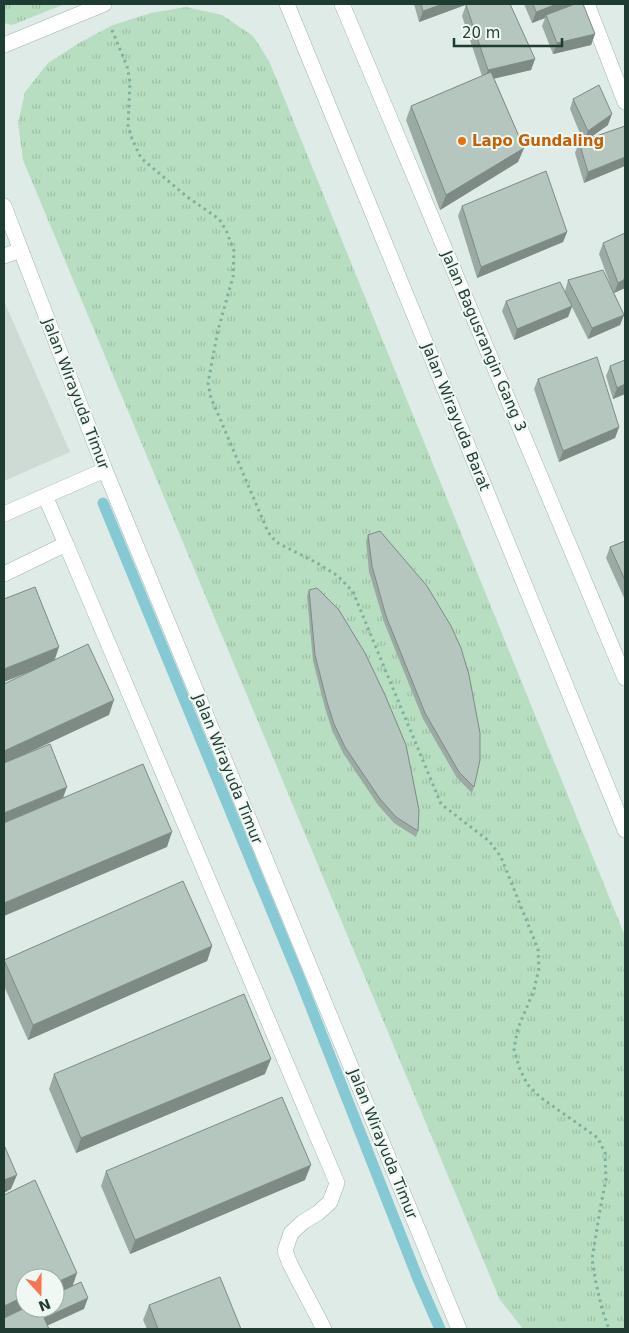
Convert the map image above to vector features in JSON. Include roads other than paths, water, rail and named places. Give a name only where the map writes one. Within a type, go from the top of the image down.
[{"type":"street","points":[[4,45],[103,4]]},
{"type":"street","name":"Jalan Wirayuda Barat","points":[[287,4],[625,830]]},
{"type":"street","name":"Jalan Bagusrangin Gang 3","points":[[342,4],[625,678]]},
{"type":"street","points":[[587,4],[625,102]]},
{"type":"street","name":"Jalan Wirayuda Timur","points":[[4,206],[105,470],[459,1329]]},
{"type":"street","points":[[4,256],[21,250]]},
{"type":"street","points":[[4,514],[105,470]]},
{"type":"street","points":[[45,496],[337,1183],[330,1202],[318,1213],[303,1222],[291,1234],[285,1251],[324,1329]]},
{"type":"street","points":[[4,574],[66,544]]},
{"type":"waterway","points":[[103,503],[299,977],[418,1279],[440,1329]]},
{"type":"place","name":"Lapo Gundaling","points":[[462,141]]}]
